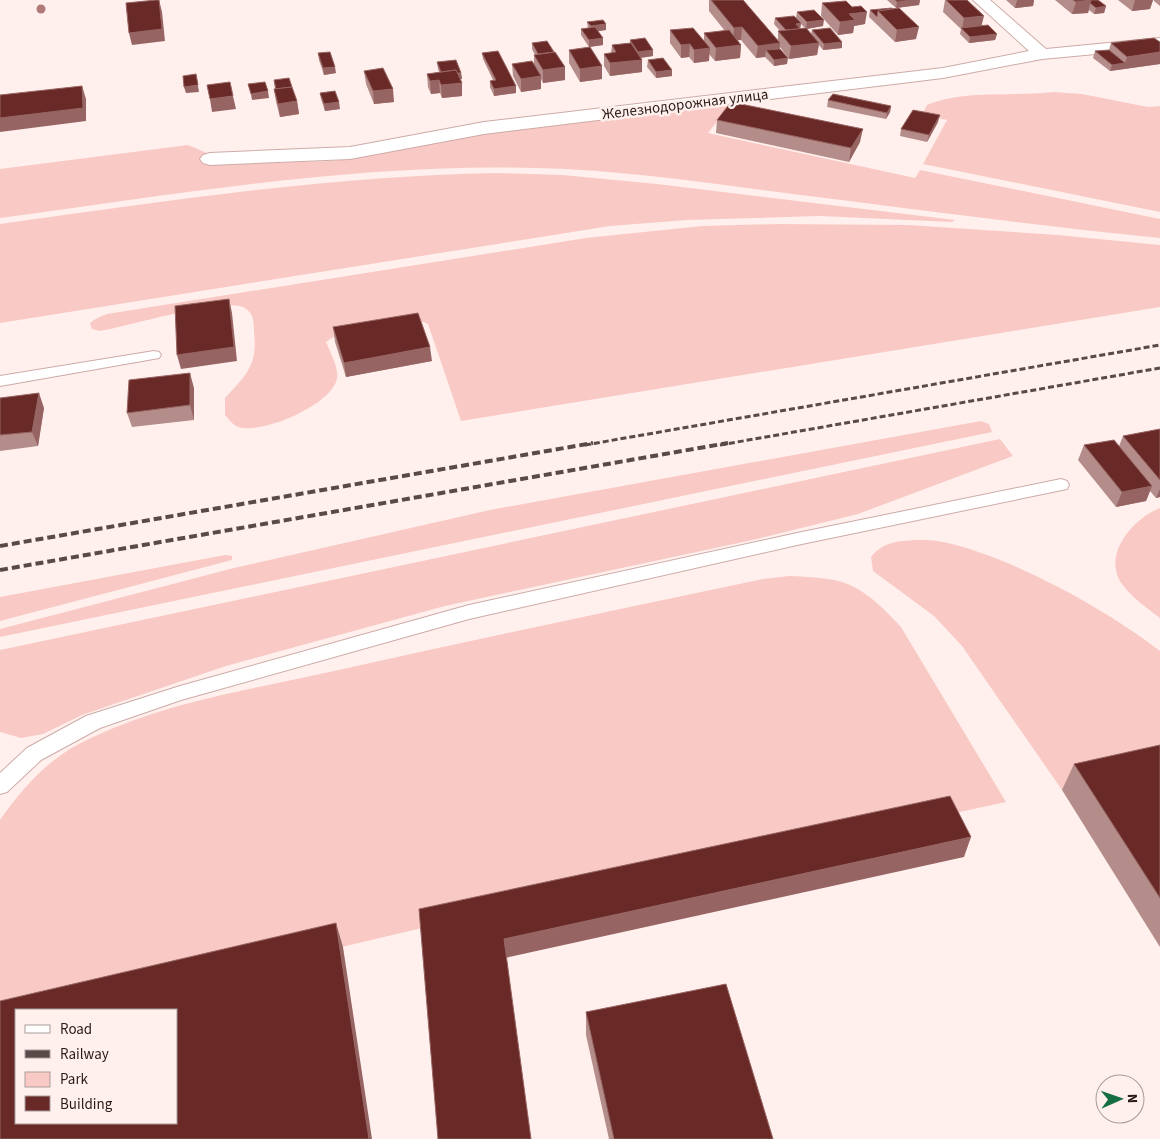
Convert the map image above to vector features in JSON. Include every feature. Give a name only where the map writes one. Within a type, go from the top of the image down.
[{"type":"street","points":[[981,0],[1042,54]]},
{"type":"street","name":"Железнодорожная улица","points":[[210,159],[350,153],[484,128],[943,73],[1042,54],[1160,43]]},
{"type":"lane","points":[[0,381],[154,355]]},
{"type":"lane","points":[[0,786],[34,754],[76,731],[94,722],[180,693],[469,612],[797,539],[1061,484]]},
{"type":"green space","points":[[1053,92],[1082,94],[1148,107],[1160,106],[1160,212],[923,164],[947,120],[922,115],[927,105],[942,100],[973,95]]},
{"type":"green space","points":[[732,103],[708,133],[915,178],[920,170],[1160,219],[1160,238],[1022,223],[665,178],[601,171],[537,168],[402,170],[335,175],[200,190],[0,218],[0,169],[188,145],[233,164],[330,161],[356,158],[448,138]]},
{"type":"green space","points":[[497,173],[563,175],[657,184],[955,220],[952,222],[820,216],[687,220],[610,226],[0,323],[0,224],[310,184],[434,175]]},
{"type":"green space","points":[[777,224],[908,225],[1058,235],[1160,245],[1160,307],[461,421],[428,324],[419,320],[384,324],[346,332],[326,342],[334,360],[337,378],[333,388],[310,408],[277,423],[247,428],[236,426],[225,415],[225,398],[249,369],[254,353],[254,322],[252,316],[245,308],[235,305],[198,309],[100,331],[92,329],[90,323],[107,314],[586,238],[702,226]]},
{"type":"green space","points":[[981,421],[989,424],[992,432],[0,637],[0,629],[234,568],[490,510]]},
{"type":"green space","points":[[1000,439],[1013,456],[858,514],[757,539],[445,606],[226,666],[82,715],[43,734],[21,738],[0,732],[0,650]]},
{"type":"green space","points":[[1160,508],[1160,618],[1130,594],[1122,584],[1117,573],[1116,561],[1118,550],[1130,529],[1139,520]]},
{"type":"green space","points":[[916,540],[940,541],[969,549],[1027,572],[1113,618],[1160,651],[1160,768],[1062,790],[962,646],[934,616],[873,571],[871,557],[881,548],[897,542]]},
{"type":"green space","points":[[225,555],[232,556],[232,560],[0,621],[0,597]]},
{"type":"green space","points":[[789,576],[812,577],[843,582],[871,598],[884,609],[901,627],[1006,802],[422,928],[80,1009],[15,1009],[0,1028],[0,820],[35,777],[67,751],[109,730],[140,718],[204,699],[763,579]]},
{"type":"building","points":[[159,0],[162,29],[129,33],[126,3]]},
{"type":"building","points":[[711,0],[743,0],[780,43],[758,46],[742,27],[734,28]]},
{"type":"building","points":[[895,0],[912,0],[897,2]]},
{"type":"building","points":[[946,0],[967,0],[984,16],[964,18]]},
{"type":"building","points":[[1073,0],[1091,0],[1076,2]]},
{"type":"building","points":[[1091,0],[1098,0],[1106,6],[1096,8],[1090,3]]},
{"type":"building","points":[[846,1],[852,7],[861,6],[867,12],[849,14],[855,20],[840,22],[822,3]]},
{"type":"building","points":[[892,8],[878,11],[877,17],[870,10]]},
{"type":"building","points":[[899,8],[919,27],[897,30],[878,11]]},
{"type":"building","points":[[814,10],[824,20],[807,22],[797,12]]},
{"type":"building","points":[[794,16],[801,23],[796,24],[800,29],[786,30],[775,18]]},
{"type":"building","points":[[603,20],[606,24],[591,26],[587,22]]},
{"type":"building","points":[[988,25],[997,34],[970,37],[961,28]]},
{"type":"building","points":[[595,27],[603,38],[589,40],[581,29]]},
{"type":"building","points":[[693,28],[710,48],[694,50],[690,44],[681,45],[670,30]]},
{"type":"building","points":[[806,28],[819,43],[791,46],[778,31]]},
{"type":"building","points":[[830,28],[842,42],[824,44],[812,30]]},
{"type":"building","points":[[729,30],[741,45],[716,48],[704,33]]},
{"type":"building","points":[[645,38],[653,50],[638,52],[630,40]]},
{"type":"building","points":[[1154,38],[1160,42],[1160,52],[1127,57],[1111,43]]},
{"type":"building","points":[[547,41],[554,52],[538,54],[532,43]]},
{"type":"building","points":[[631,43],[642,60],[610,63],[604,54],[616,52],[612,45]]},
{"type":"building","points":[[590,47],[602,66],[580,69],[569,50]]},
{"type":"building","points":[[780,49],[788,58],[774,60],[766,50]]},
{"type":"building","points":[[1109,50],[1125,63],[1112,65],[1095,51]]},
{"type":"building","points":[[498,51],[516,86],[494,89],[490,81],[496,80],[482,53]]},
{"type":"building","points":[[330,52],[335,67],[323,68],[318,53]]},
{"type":"building","points":[[555,52],[565,67],[543,70],[534,55]]},
{"type":"building","points":[[663,58],[672,70],[656,72],[648,60]]},
{"type":"building","points":[[456,60],[461,73],[457,73],[456,70],[441,72],[437,62]]},
{"type":"building","points":[[532,61],[541,76],[521,79],[512,64]]},
{"type":"building","points":[[383,68],[393,89],[373,91],[364,71]]},
{"type":"building","points":[[456,70],[462,83],[441,85],[439,80],[430,81],[427,74]]},
{"type":"building","points":[[196,74],[198,85],[184,87],[183,76]]},
{"type":"building","points":[[289,78],[292,87],[276,89],[274,80]]},
{"type":"building","points":[[230,82],[233,96],[210,99],[207,85]]},
{"type":"building","points":[[265,82],[268,91],[251,94],[248,84]]},
{"type":"building","points":[[82,86],[83,108],[0,118],[0,95]]},
{"type":"building","points":[[292,87],[297,101],[278,104],[274,89]]},
{"type":"building","points":[[335,91],[339,102],[324,104],[320,93]]},
{"type":"building","points":[[833,94],[891,106],[887,113],[828,100]]},
{"type":"building","points":[[731,102],[863,129],[851,148],[717,120]]},
{"type":"building","points":[[913,110],[940,115],[929,135],[901,129]]},
{"type":"building","points":[[229,299],[234,347],[177,355],[175,306]]},
{"type":"building","points":[[418,313],[430,347],[344,363],[333,327]]},
{"type":"building","points":[[190,373],[190,405],[127,413],[129,380]]},
{"type":"building","points":[[39,393],[32,432],[0,435],[0,398]]},
{"type":"building","points":[[1160,429],[1160,480],[1123,436]]},
{"type":"building","points":[[1114,440],[1152,486],[1122,492],[1084,445]]},
{"type":"building","points":[[1160,745],[1160,898],[1074,764]]},
{"type":"building","points":[[950,796],[971,837],[504,939],[531,1139],[438,1139],[419,909]]},
{"type":"building","points":[[336,923],[369,1139],[0,1139],[0,1001]]},
{"type":"building","points":[[726,984],[773,1139],[614,1139],[586,1012]]},
{"type":"railway","points":[[585,445],[1160,345]]},
{"type":"railway","points":[[720,445],[1160,368]]},
{"type":"railway","points":[[0,546],[593,443]]},
{"type":"railway","points":[[0,570],[728,443]]}]
